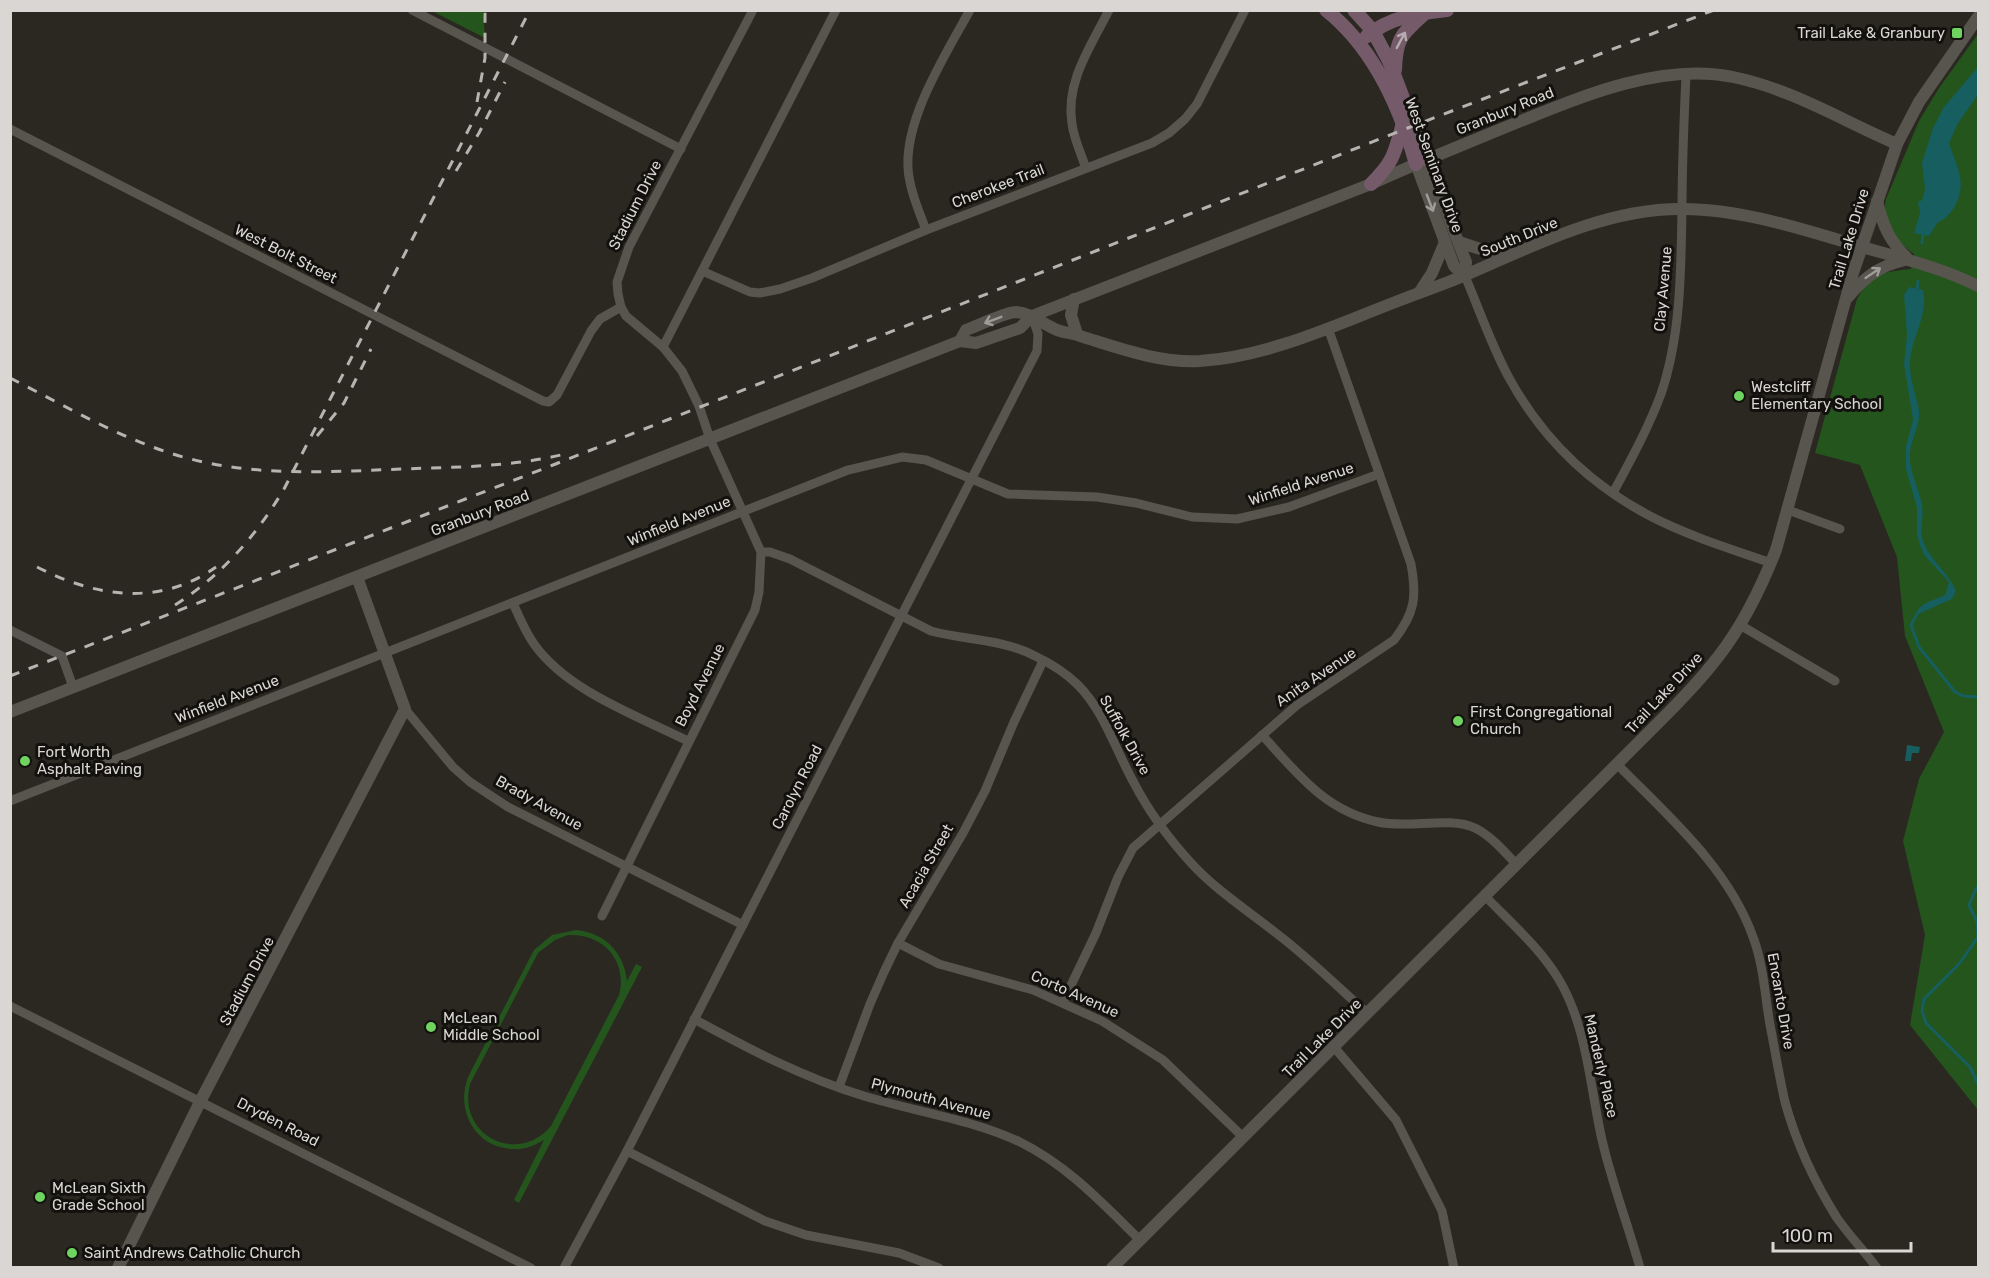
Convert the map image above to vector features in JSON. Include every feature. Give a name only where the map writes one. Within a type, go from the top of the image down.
[{"type":"main road","name":"West Seminary Drive","points":[[1326,10],[1359,42],[1391,94],[1421,161]]},
{"type":"main road","name":"West Seminary Drive","points":[[1354,10],[1373,31],[1395,77],[1421,161]]},
{"type":"main road","points":[[1359,42],[1373,31],[1397,18],[1423,11],[1447,10]]},
{"type":"main road","points":[[1395,77],[1397,45],[1423,11]]},
{"type":"main road","points":[[1371,184],[1386,170],[1395,153],[1403,121]]},
{"type":"street","points":[[412,10],[681,149]]},
{"type":"street","name":"Stadium Drive","points":[[621,308],[617,282],[621,265],[753,10]]},
{"type":"street","points":[[663,346],[836,10]]},
{"type":"street","points":[[926,230],[909,181],[910,136],[918,111],[969,10]]},
{"type":"street","points":[[1086,168],[1072,125],[1073,88],[1077,74],[1109,10]]},
{"type":"street","name":"Cherokee Trail","points":[[702,271],[750,292],[770,291],[812,278],[926,230],[1152,143],[1169,133],[1197,104],[1245,10]]},
{"type":"street","name":"Trail Lake Drive","points":[[1112,1268],[1617,764],[1691,689],[1718,657],[1740,625],[1771,563],[1788,510],[1845,300],[1876,200],[1897,144],[1922,96],[1978,17]]},
{"type":"street","name":"Granbury Road","points":[[10,712],[960,341],[976,343],[1020,327],[1032,316],[1371,184],[1421,161],[1588,94],[1649,78],[1686,75],[1730,76],[1789,93],[1897,144]]},
{"type":"street","name":"Clay Avenue","points":[[1613,493],[1641,440],[1660,394],[1677,317],[1682,246],[1686,75]]},
{"type":"street","name":"West Bolt Street","points":[[10,129],[536,398],[549,402],[557,395],[600,319],[621,308]]},
{"type":"street","name":"West Seminary Drive","points":[[1421,161],[1459,242],[1466,262],[1465,276]]},
{"type":"street","name":"West Seminary Drive","points":[[1421,161],[1454,266],[1465,276],[1508,375],[1536,421],[1578,467],[1613,493],[1666,524],[1771,563]]},
{"type":"street","points":[[1845,300],[1860,282],[1874,271],[1908,259],[1886,231],[1876,200]]},
{"type":"street","name":"South Drive","points":[[1032,316],[1059,331],[1077,334],[1134,353],[1174,360],[1199,361],[1248,354],[1289,344],[1465,276],[1518,252],[1612,218],[1682,208],[1736,214],[1805,230],[1908,259],[1958,276],[1978,286]]},
{"type":"street","points":[[1419,293],[1432,273],[1445,242]]},
{"type":"street","points":[[1459,242],[1490,252],[1518,252]]},
{"type":"street","points":[[1074,299],[1071,315],[1077,334]]},
{"type":"street","points":[[621,308],[626,316],[663,346],[682,370],[742,513]]},
{"type":"street","name":"Carolyn Road","points":[[564,1268],[627,1151],[1037,351],[1038,334],[1032,316]]},
{"type":"street","name":"Anita Avenue","points":[[1062,1002],[1096,933],[1118,877],[1133,848],[1298,705],[1394,640],[1413,608],[1415,584],[1411,564],[1328,328]]},
{"type":"street","name":"Winfield Avenue","points":[[10,801],[848,470],[902,457],[926,460],[1008,494],[1097,497],[1136,503],[1192,517],[1237,519],[1289,507],[1379,474]]},
{"type":"street","points":[[1788,510],[1840,529]]},
{"type":"street","name":"Boyd Avenue","points":[[602,916],[755,610],[759,592],[760,552],[742,513]]},
{"type":"street","name":"Suffolk Drive","points":[[760,552],[770,552],[790,559],[932,631],[952,637],[992,642],[1032,655],[1078,685],[1095,707],[1135,785],[1160,824],[1190,862],[1215,887],[1293,946],[1368,1014]]},
{"type":"street","name":"Brady Avenue","points":[[357,577],[405,709],[440,753],[470,782],[508,807],[742,925]]},
{"type":"street","points":[[513,603],[525,630],[548,661],[584,690],[688,741]]},
{"type":"street","points":[[1740,625],[1835,681]]},
{"type":"street","points":[[10,630],[62,657],[73,687]]},
{"type":"street","name":"Acacia Street","points":[[839,1087],[870,1004],[898,943],[985,791],[1043,661]]},
{"type":"street","name":"Stadium Drive","points":[[118,1268],[201,1100],[405,709]]},
{"type":"street","points":[[1262,735],[1307,784],[1327,801],[1378,822],[1409,825],[1452,823],[1467,825],[1489,837],[1516,864]]},
{"type":"street","name":"Encanto Drive","points":[[1617,764],[1702,852],[1738,905],[1753,937],[1761,965],[1769,1022],[1793,1126],[1815,1179],[1838,1219],[1877,1268]]},
{"type":"street","name":"Manderly Place","points":[[1485,896],[1541,955],[1566,994],[1578,1027],[1603,1142],[1640,1268]]},
{"type":"street","name":"Corto Avenue","points":[[898,943],[939,964],[1033,990],[1102,1021],[1163,1060],[1243,1137]]},
{"type":"street","name":"Dryden Road","points":[[10,1006],[201,1100],[531,1268]]},
{"type":"street","name":"Plymouth Avenue","points":[[694,1019],[763,1056],[839,1087],[864,1096],[982,1127],[1022,1143],[1054,1162],[1081,1183],[1140,1240]]},
{"type":"street","points":[[1334,1047],[1396,1120],[1442,1211],[1454,1268]]},
{"type":"street","points":[[627,1151],[765,1221],[806,1235],[899,1253],[939,1268]]},
{"type":"green space","points":[[432,11],[483,11],[485,38]]},
{"type":"green space","points":[[1978,34],[1978,1110],[1910,1025],[1925,935],[1903,841],[1919,779],[1944,732],[1905,636],[1897,557],[1860,465],[1815,453],[1857,299],[1862,290],[1879,275],[1911,269],[1914,254],[1892,231],[1886,216],[1886,199],[1919,121],[1939,88]]},
{"type":"green space","points":[[576,930],[596,935],[617,953],[622,961],[627,981],[636,964],[642,967],[519,1203],[514,1200],[544,1140],[530,1147],[518,1149],[500,1147],[488,1142],[471,1125],[464,1101],[465,1088],[469,1075],[534,950],[552,935]],"holes":[[[568,935],[581,936],[602,944],[616,961],[620,971],[619,995],[551,1126],[537,1138],[522,1143],[507,1144],[493,1139],[481,1130],[472,1118],[468,1102],[470,1084],[538,953],[555,940]]]},
{"type":"water","points":[[1978,67],[1978,95],[1958,123],[1949,143],[1960,174],[1959,197],[1952,211],[1938,222],[1929,236],[1914,233],[1920,213],[1918,202],[1922,200],[1925,190],[1922,163],[1933,128],[1944,107]]},
{"type":"water","points":[[1909,287],[1923,290],[1924,300],[1912,347],[1910,366],[1919,411],[1910,459],[1922,505],[1922,537],[1928,552],[1956,591],[1952,599],[1916,615],[1923,605],[1945,595],[1949,582],[1924,555],[1920,545],[1917,535],[1917,508],[1906,469],[1906,446],[1913,420],[1904,364],[1907,335],[1904,295]]},
{"type":"water","points":[[1907,745],[1920,747],[1919,753],[1912,753],[1911,761],[1905,761]]},
{"type":"waterway","points":[[1922,243],[1923,234]]},
{"type":"waterway","points":[[1917,291],[1918,281]]},
{"type":"waterway","points":[[1917,614],[1911,625],[1919,647],[1955,692],[1963,696],[1978,697]]},
{"type":"waterway","points":[[1977,887],[1969,905],[1977,922],[1978,937],[1959,964],[1924,999],[1922,1011],[1926,1023],[1970,1067],[1978,1084]]},
{"type":"railway","points":[[477,102],[485,58],[485,10]]},
{"type":"railway","points":[[175,605],[223,568],[262,523],[284,489],[530,10]]},
{"type":"railway","points":[[10,676],[1714,10]]},
{"type":"railway","points":[[456,171],[479,133],[505,82]]},
{"type":"railway","points":[[317,436],[344,403],[371,349]]},
{"type":"railway","points":[[10,378],[107,428],[147,445],[225,466],[254,470],[313,472],[482,466],[561,455]]},
{"type":"railway","points":[[37,567],[82,585],[104,591],[127,593],[173,588],[195,580],[216,567]]},
{"type":"place","name":"Trail Lake & Granbury","points":[[1957,33]]},
{"type":"place","name":"Westcliff Elementary School","points":[[1739,396]]},
{"type":"place","name":"First Congregational Church","points":[[1458,721]]},
{"type":"place","name":"Fort Worth Asphalt Paving","points":[[25,761]]},
{"type":"place","name":"McLean Middle School","points":[[431,1027]]},
{"type":"place","name":"McLean Sixth Grade School","points":[[40,1197]]},
{"type":"place","name":"Saint Andrews Catholic Church","points":[[72,1253]]}]
